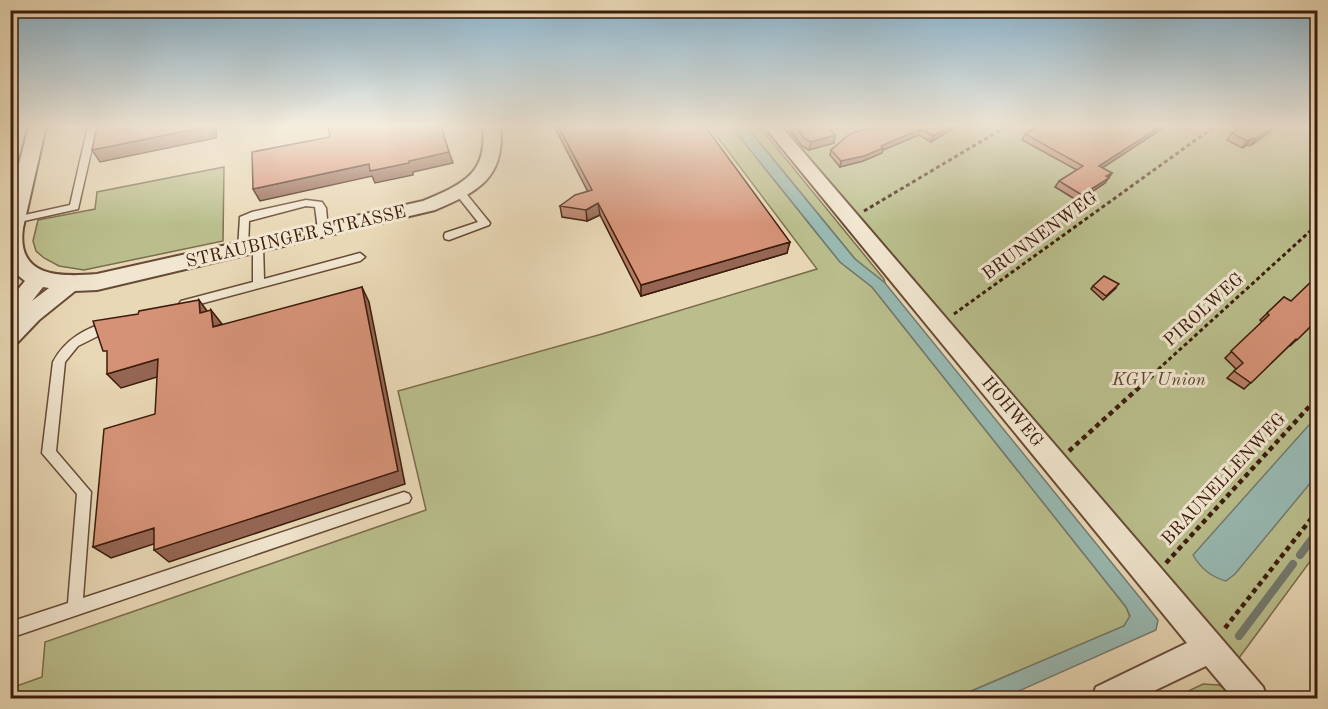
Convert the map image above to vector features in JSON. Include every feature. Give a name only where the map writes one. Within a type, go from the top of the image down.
[{"type":"street","points":[[30,159],[13,221],[12,241],[15,258],[27,272],[52,282]]},
{"type":"street","name":"STRAUBINGER STRASSE","points":[[52,282],[97,282],[428,206],[460,193],[481,176],[493,159]]},
{"type":"street","name":"HOHWEG","points":[[800,159],[1252,699]]},
{"type":"street","points":[[10,315],[52,282]]},
{"type":"street","points":[[10,336],[43,303],[52,282]]},
{"type":"street","points":[[1107,699],[1210,648]]},
{"type":"lane","points":[[13,221],[74,207],[85,159]]},
{"type":"lane","points":[[449,236],[485,223],[460,193]]},
{"type":"lane","points":[[259,284],[244,219],[252,215],[306,203],[318,204],[321,208],[323,230]]},
{"type":"lane","points":[[171,308],[360,257]]},
{"type":"lane","points":[[75,608],[84,492],[49,453],[59,362],[64,350],[81,337],[126,320]]},
{"type":"lane","points":[[10,630],[404,498]]},
{"type":"path","points":[[850,219],[951,159]]},
{"type":"path","name":"BRUNNENWEG","points":[[939,325],[1169,159]]},
{"type":"path","name":"PIROLWEG","points":[[1055,464],[1317,224]]},
{"type":"path","name":"BRAUNELLENWEG","points":[[1151,579],[1317,397]]},
{"type":"path","points":[[1210,648],[1317,510]]},
{"type":"green space","points":[[734,159],[758,159],[840,262],[872,287],[1126,607],[1130,617],[1124,626],[955,698],[11,698],[11,688],[42,677],[45,642],[426,510],[398,391],[602,334],[817,269]]},
{"type":"green space","points":[[773,159],[786,159],[885,283],[855,259]]},
{"type":"green space","name":"KGV Union","points":[[809,159],[1317,159],[1317,552],[1236,662]]},
{"type":"green space","points":[[224,167],[223,241],[84,270],[59,266],[36,251],[33,241],[38,220],[95,209],[97,192]]},
{"type":"green space","points":[[1203,684],[1219,685],[1237,698],[1174,698]]},
{"type":"water","points":[[758,159],[773,159],[855,259],[885,283],[1158,620],[1156,630],[1003,698],[955,698],[1124,626],[1130,616],[1126,607],[872,287],[840,262]]},
{"type":"water","points":[[1317,416],[1317,475],[1235,574],[1226,581],[1211,575],[1193,555]]},
{"type":"building","points":[[252,159],[418,159],[370,171],[369,164],[253,189]]},
{"type":"building","points":[[576,159],[729,159],[790,242],[641,285],[598,203],[586,210],[560,206],[575,195],[592,190]]},
{"type":"building","points":[[1070,159],[1110,159],[1099,166],[1112,173],[1106,176],[1109,178],[1082,195],[1059,181],[1083,166]]},
{"type":"building","points":[[1104,276],[1119,284],[1106,296],[1093,286]]},
{"type":"building","points":[[1317,276],[1317,318],[1310,327],[1251,383],[1234,371],[1243,363],[1231,351],[1269,315],[1267,313],[1284,297],[1291,301]]},
{"type":"building","points":[[362,287],[398,471],[154,550],[154,528],[93,547],[104,429],[155,414],[158,359],[107,374],[107,351],[103,351],[93,321],[138,314],[139,311],[199,300],[200,313],[211,310],[213,327]]},
{"type":"waterway","points":[[1300,555],[1312,539]]},
{"type":"waterway","points":[[1239,636],[1293,564]]}]
